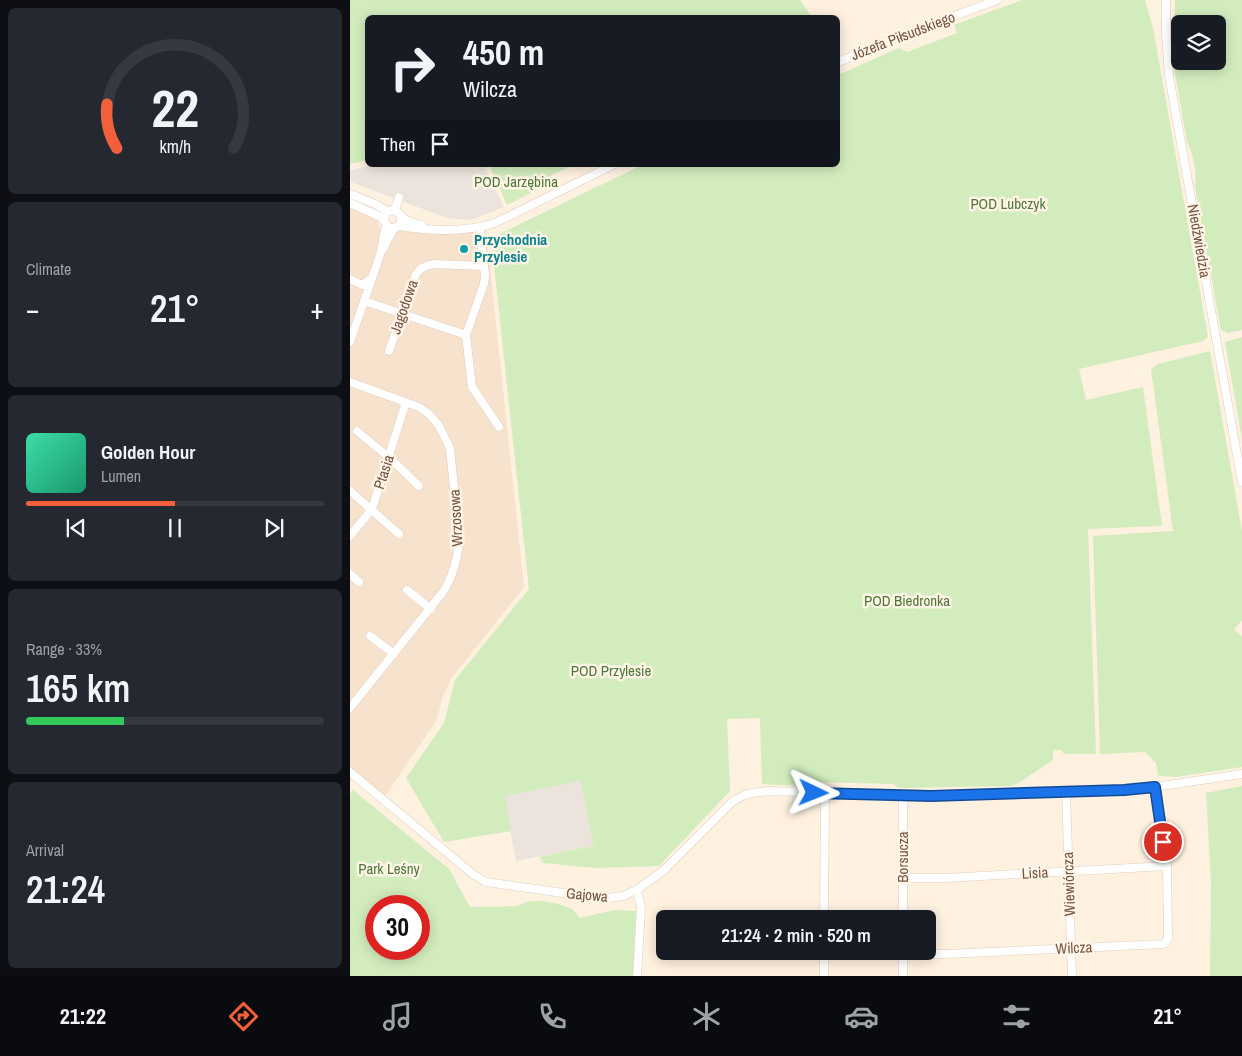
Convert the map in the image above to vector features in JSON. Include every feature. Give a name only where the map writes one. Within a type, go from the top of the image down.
[{"type":"street","name":"Józefa Piłsudskiego","points":[[840,61],[997,0]]},
{"type":"street","name":"Niedźwiedzia","points":[[1166,0],[1169,76],[1242,482]]},
{"type":"street","points":[[350,203],[391,220],[441,230],[480,228],[495,223],[609,167]]},
{"type":"street","points":[[350,194],[375,204],[391,220]]},
{"type":"street","points":[[350,342],[399,197]]},
{"type":"street","points":[[391,220],[402,216],[417,224],[441,230]]},
{"type":"street","points":[[480,228],[484,284],[466,335],[472,387],[499,427]]},
{"type":"street","name":"Jagodowa","points":[[389,351],[419,270],[434,264],[484,266]]},
{"type":"street","points":[[350,279],[362,285],[372,278]]},
{"type":"street","points":[[364,301],[466,335]]},
{"type":"street","name":"Wrzosowa","points":[[350,382],[406,402],[425,411],[439,426],[448,442],[459,533],[458,552],[448,585],[394,654],[353,699],[350,708]]},
{"type":"street","name":"Ptasia","points":[[350,536],[372,509],[406,402]]},
{"type":"street","points":[[357,431],[419,486]]},
{"type":"street","points":[[350,491],[399,534]]},
{"type":"street","points":[[350,574],[359,582]]},
{"type":"street","points":[[407,590],[431,609]]},
{"type":"street","points":[[370,636],[394,654]]},
{"type":"street","name":"Gajowa","points":[[350,772],[474,875],[486,882],[605,898],[623,896],[636,890],[663,870],[726,806],[740,797],[762,791],[824,793]]},
{"type":"street","points":[[824,910],[824,793],[931,796],[1155,787],[1242,774]]},
{"type":"street","name":"Wilcza","points":[[936,954],[1161,944],[1167,942],[1167,866],[1155,787]]},
{"type":"street","name":"Wiewiórcza","points":[[1066,791],[1072,976]]},
{"type":"street","name":"Borsucza","points":[[903,795],[903,910]]},
{"type":"street","name":"Lisia","points":[[904,878],[945,878],[1167,866]]},
{"type":"street","points":[[636,890],[641,908],[638,976]]},
{"type":"street","points":[[824,960],[824,976]]},
{"type":"street","points":[[903,960],[903,976]]},
{"type":"shaded area","points":[[365,167],[485,167],[504,207],[470,220],[447,218],[351,182],[350,170]]},
{"type":"shaded area","points":[[350,206],[376,217],[380,228],[394,234],[404,230],[438,234],[486,229],[524,587],[451,679],[443,696],[436,721],[385,796],[358,773],[350,782]]},
{"type":"shaded area","points":[[581,781],[593,846],[516,861],[504,796]]},
{"type":"green space","points":[[350,0],[800,0],[811,15],[365,15],[365,160],[350,164]]},
{"type":"green space","points":[[1022,0],[1145,0],[1153,28],[1208,337],[1203,341],[1079,369],[1086,400],[1143,387],[1162,526],[1088,529],[1096,754],[1064,754],[1061,750],[1053,750],[1053,760],[1011,786],[899,788],[893,784],[816,782],[810,787],[762,784],[760,718],[727,719],[730,791],[659,866],[597,868],[543,863],[539,857],[593,846],[581,781],[505,796],[511,831],[444,842],[406,778],[444,723],[455,680],[529,589],[491,238],[638,167],[840,167],[840,74],[899,48],[907,52],[957,33],[954,25]]},
{"type":"green space","points":[[1175,0],[1242,0],[1242,330],[1228,333],[1221,330],[1195,187],[1194,164],[1187,142],[1174,70],[1226,70],[1226,15],[1174,15]]},
{"type":"green space","name":"POD Jarzębina","points":[[490,167],[569,167],[548,177],[551,183],[507,205]]},
{"type":"green space","points":[[1242,337],[1242,439],[1225,342]]},
{"type":"green space","points":[[1210,351],[1242,531],[1242,620],[1234,630],[1242,636],[1242,767],[1176,777],[1158,776],[1156,763],[1145,752],[1100,754],[1093,536],[1173,531],[1151,369],[1158,364]]},
{"type":"green space","points":[[1242,786],[1242,976],[1210,976],[1211,881],[1206,793]]},
{"type":"green space","name":"Park Leśny","points":[[353,790],[449,869],[470,907],[517,906],[530,901],[542,901],[572,909],[580,918],[614,910],[636,911],[633,976],[350,976],[350,794]]},
{"type":"place","name":"Przychodnia Przylesie","points":[[464,249]]},
{"type":"route","points":[[814,793],[931,796],[1124,790],[1155,787],[1163,842]]},
{"type":"park label","name":"POD Lubczyk","points":[[1008,204]]},
{"type":"park label","name":"POD Biedronka","points":[[907,601]]},
{"type":"park label","name":"POD Przylesie","points":[[611,671]]}]
